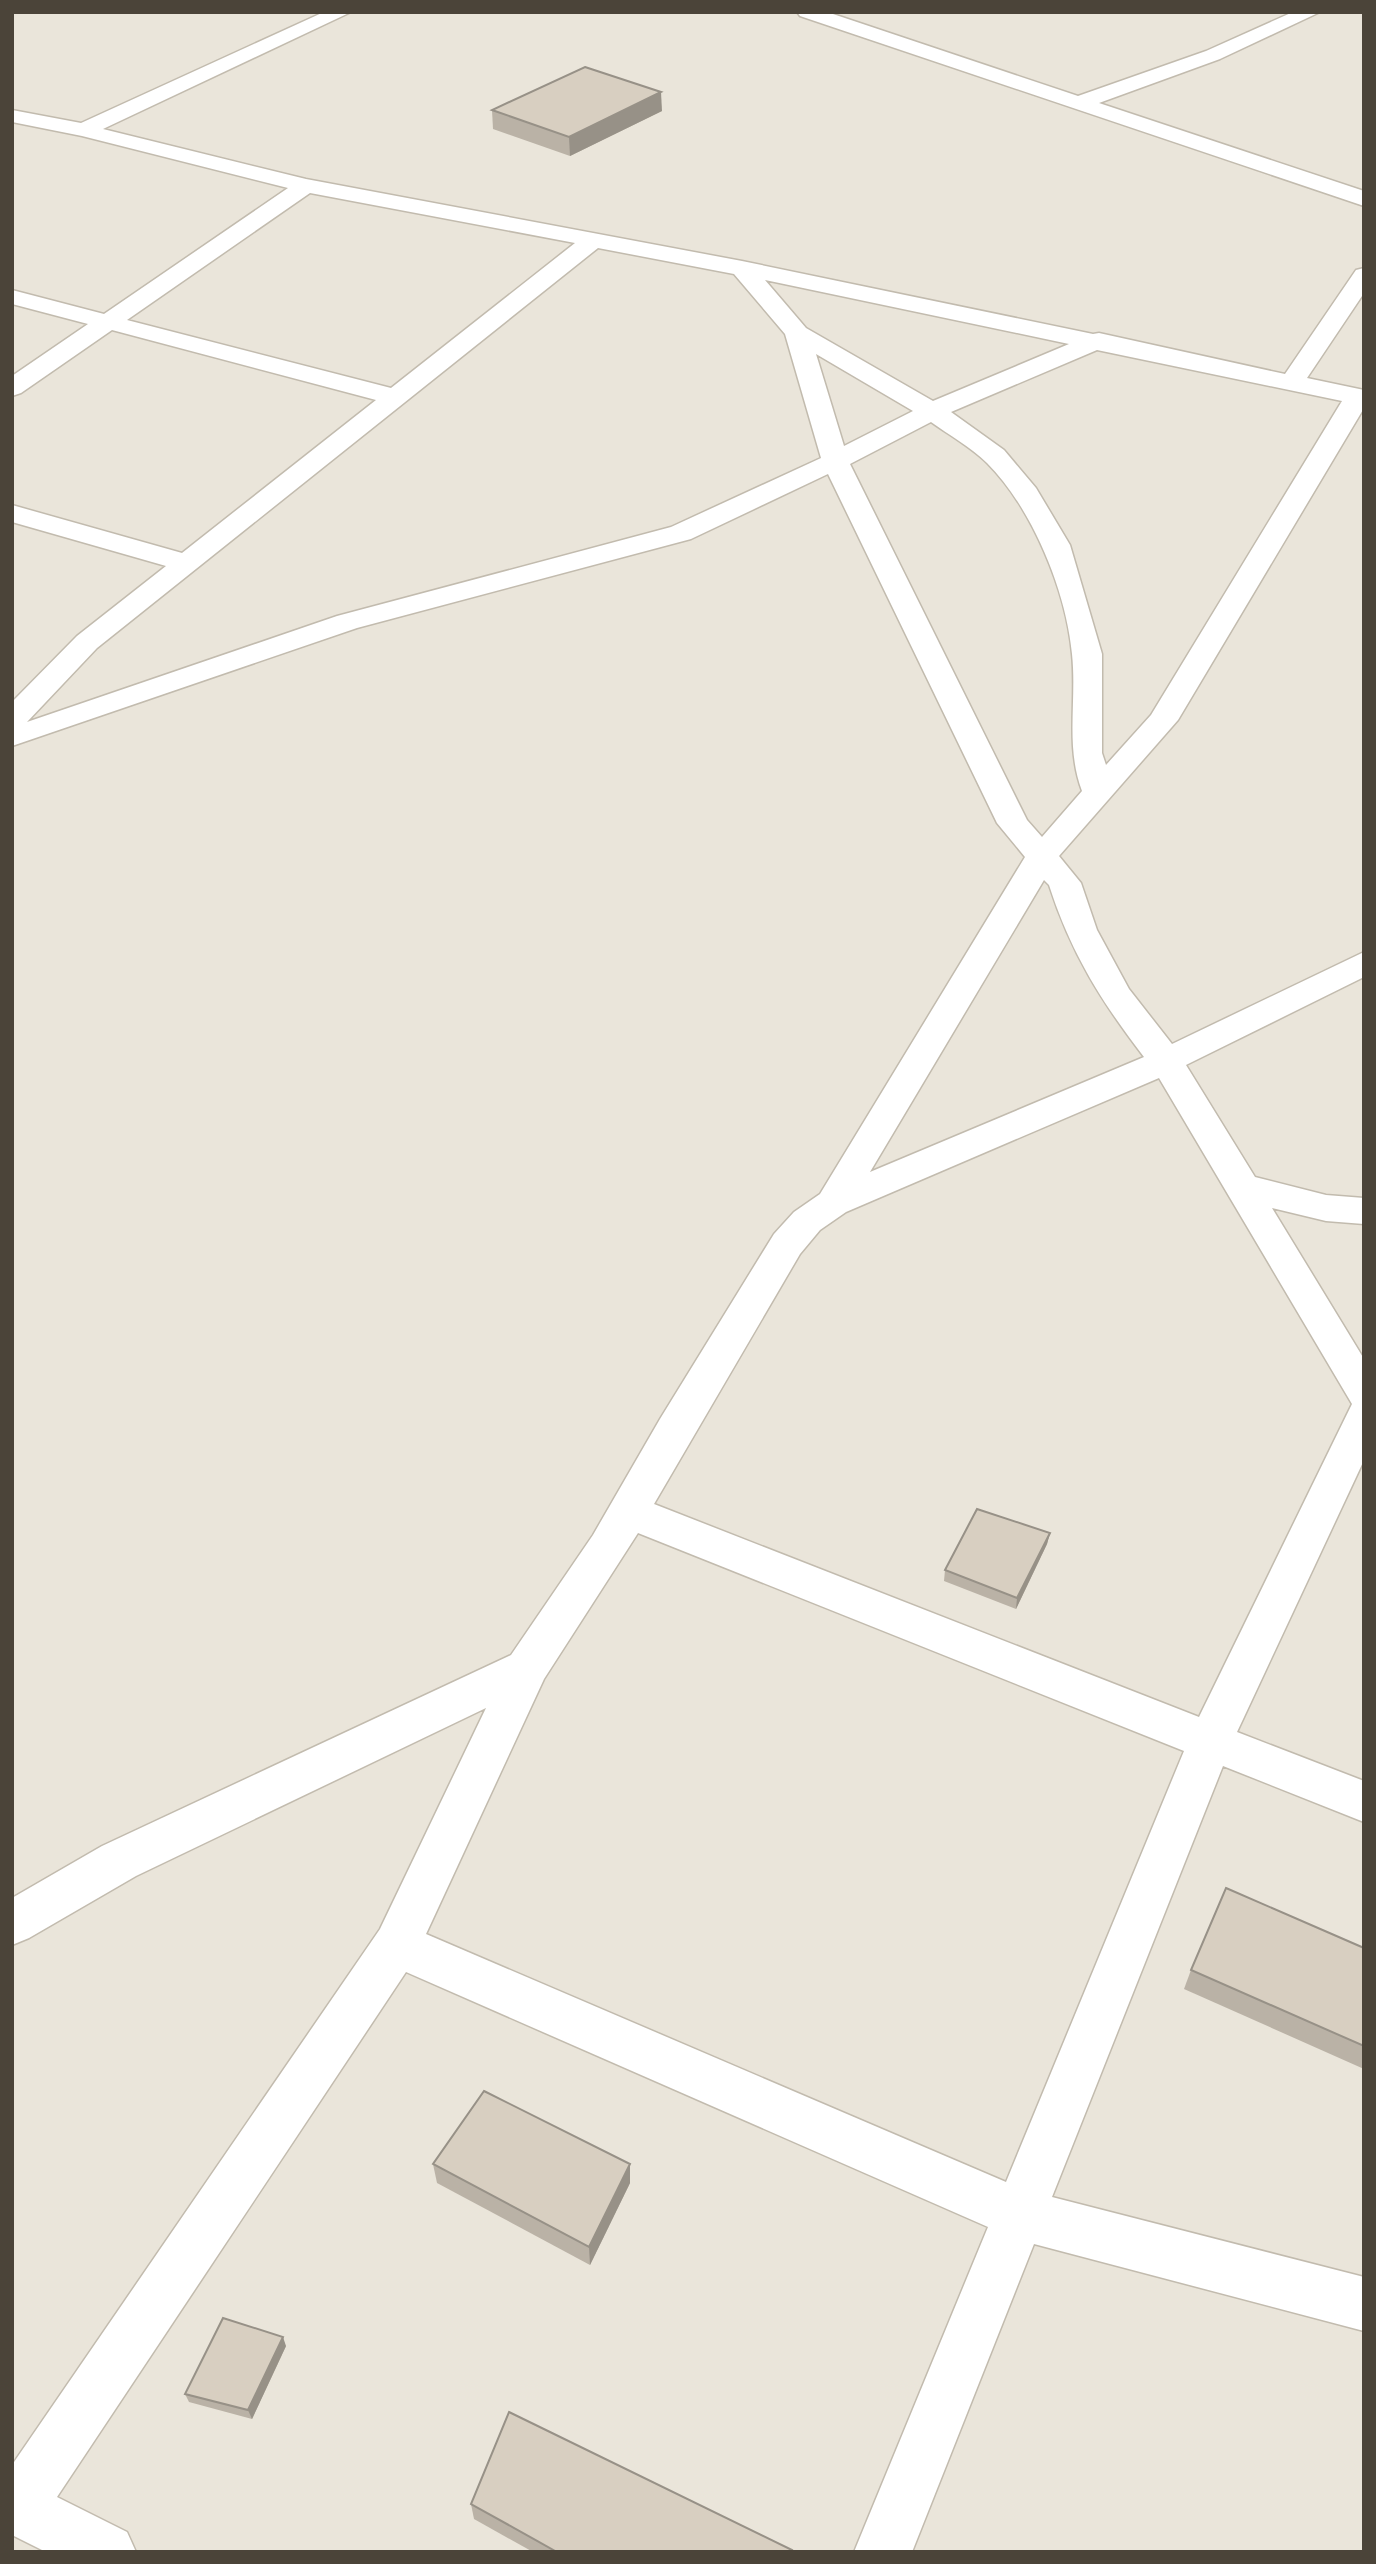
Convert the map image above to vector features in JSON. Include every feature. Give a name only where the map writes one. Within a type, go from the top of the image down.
[{"type":"street","points":[[83,130],[341,12]]},
{"type":"street","points":[[807,12],[1076,104],[1359,192]]},
{"type":"street","points":[[1076,104],[1213,55],[1310,12]]},
{"type":"street","points":[[12,116],[83,130],[306,186],[742,268],[1099,340],[1361,397],[1163,720],[1097,790],[1043,855],[833,1203]]},
{"type":"street","points":[[12,388],[306,186]]},
{"type":"street","points":[[12,720],[87,642],[595,239]]},
{"type":"street","points":[[742,268],[797,333],[932,411],[995,456],[1027,494],[1056,545],[1077,610],[1087,654],[1087,752],[1097,790]]},
{"type":"street","points":[[1292,382],[1364,275]]},
{"type":"street","points":[[12,297],[396,397]]},
{"type":"street","points":[[797,333],[835,461],[1013,823],[1065,883],[1080,930],[1114,994],[1166,1061],[1364,1392]]},
{"type":"street","points":[[12,737],[347,622],[681,533],[835,461],[932,411],[1099,340]]},
{"type":"street","points":[[12,513],[186,563]]},
{"type":"street","points":[[107,2552],[15,2506],[397,1945],[527,1668],[608,1547],[787,1244],[807,1221],[833,1203],[1010,1125],[1166,1061],[1364,963]]},
{"type":"street","points":[[1242,1187],[1326,1208],[1364,1211]]},
{"type":"street","points":[[883,2552],[1210,1742],[1364,1416]]},
{"type":"street","points":[[628,1511],[1364,1802]]},
{"type":"street","points":[[12,1923],[119,1861],[527,1668]]},
{"type":"street","points":[[397,1945],[1019,2214],[1364,2304]]},
{"type":"shaded area","points":[[12,12],[1364,12],[1364,2552],[12,2552]]},
{"type":"building","points":[[585,67],[661,92],[569,137],[492,110]]},
{"type":"building","points":[[977,1509],[1050,1533],[1017,1598],[945,1570]]},
{"type":"building","points":[[1226,1888],[1364,1948],[1364,2046],[1191,1970]]},
{"type":"building","points":[[484,2091],[630,2164],[589,2247],[433,2164]]},
{"type":"building","points":[[223,2318],[283,2337],[248,2410],[185,2394]]},
{"type":"building","points":[[509,2412],[792,2550],[557,2552],[471,2504]]}]
